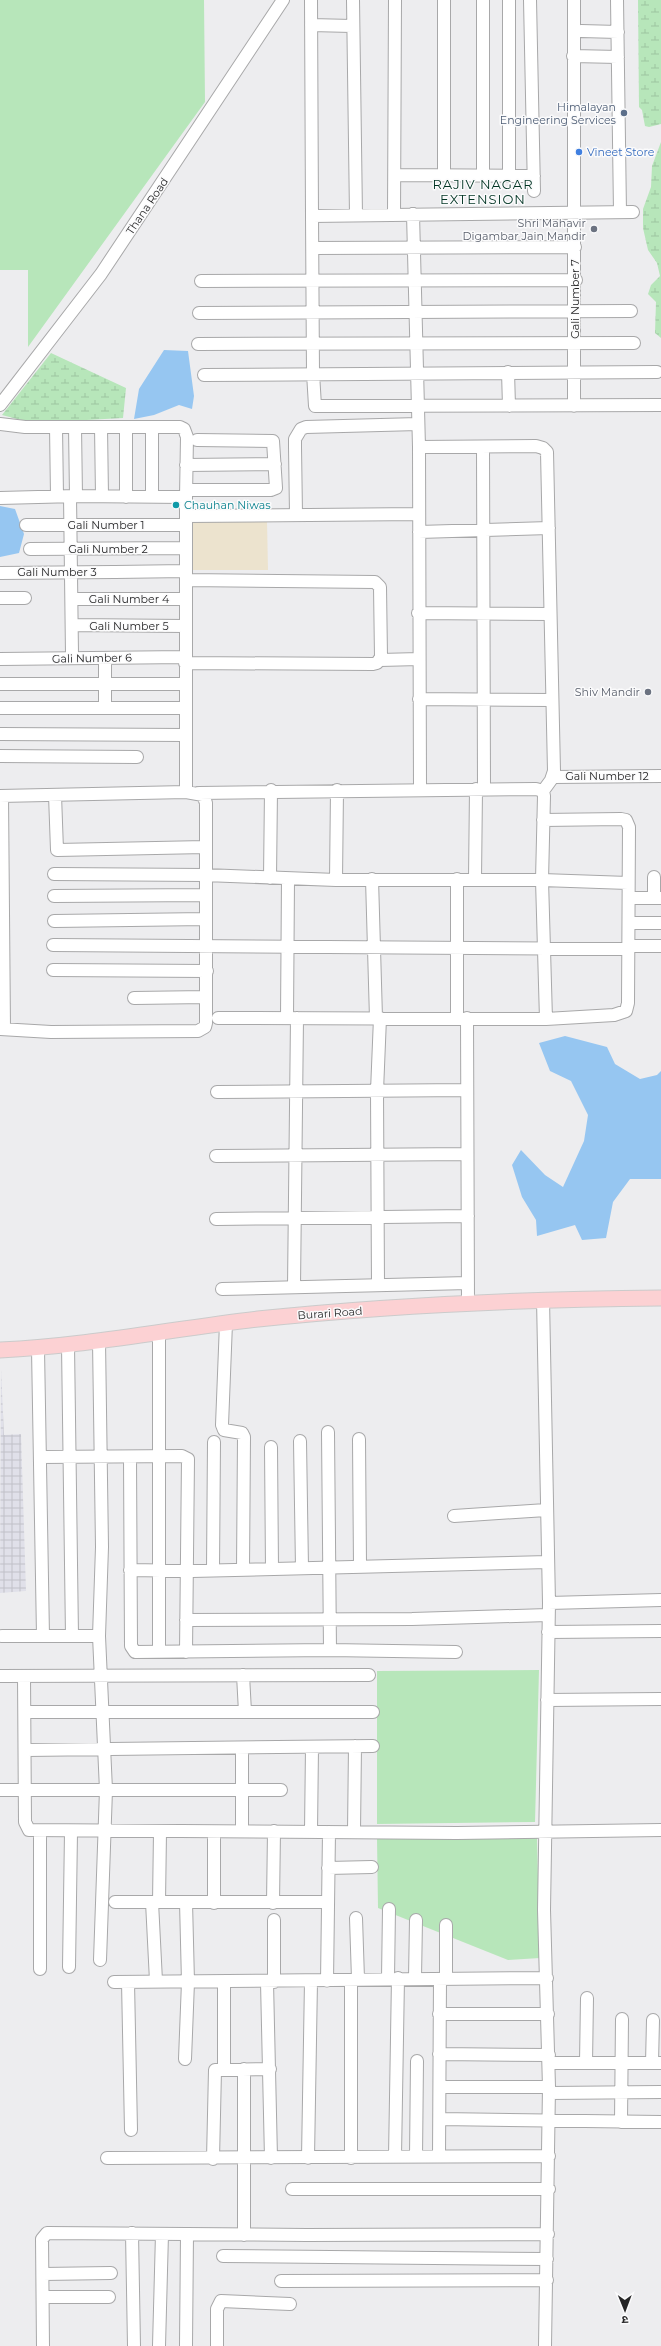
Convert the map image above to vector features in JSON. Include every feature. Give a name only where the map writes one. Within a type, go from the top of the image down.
[{"type":"main road","name":"Burari Road","points":[[0,1350],[38,1349],[226,1323],[468,1303],[543,1299],[661,1298]]},
{"type":"street","name":"Thana Road","points":[[0,405],[101,274],[283,0]]},
{"type":"street","points":[[311,0],[313,248],[312,344],[313,402],[315,406],[661,405]]},
{"type":"street","points":[[353,0],[352,26],[356,215]]},
{"type":"street","points":[[394,214],[396,0]]},
{"type":"street","points":[[444,0],[444,175]]},
{"type":"street","points":[[483,0],[483,176]]},
{"type":"street","points":[[509,0],[509,176]]},
{"type":"street","points":[[530,0],[534,191]]},
{"type":"street","name":"Gali Number 7","points":[[574,0],[574,213],[576,280],[574,406]]},
{"type":"street","points":[[617,0],[620,212]]},
{"type":"street","points":[[311,25],[352,26]]},
{"type":"street","points":[[581,31],[618,32]]},
{"type":"street","points":[[573,56],[618,57]]},
{"type":"street","points":[[395,175],[534,176]]},
{"type":"street","points":[[312,216],[633,212]]},
{"type":"street","points":[[413,214],[419,447],[418,614],[420,789]]},
{"type":"street","points":[[313,248],[575,247]]},
{"type":"street","points":[[201,281],[576,280]]},
{"type":"street","points":[[199,313],[313,313],[415,310],[631,311]]},
{"type":"street","points":[[198,344],[634,343]]},
{"type":"street","points":[[204,375],[417,372],[657,372]]},
{"type":"street","points":[[508,372],[508,406]]},
{"type":"street","points":[[0,424],[56,427],[180,427],[184,429],[187,437],[185,626],[186,792]]},
{"type":"street","points":[[296,514],[294,447],[295,439],[301,429],[306,427],[418,424]]},
{"type":"street","points":[[56,427],[57,496]]},
{"type":"street","points":[[72,654],[71,524],[75,427]]},
{"type":"street","points":[[101,427],[102,496]]},
{"type":"street","points":[[126,427],[126,497]]},
{"type":"street","points":[[152,427],[152,497]]},
{"type":"street","points":[[0,498],[57,496],[152,497],[271,490],[276,488],[275,444],[272,441],[197,440]]},
{"type":"street","points":[[475,879],[483,700],[483,446]]},
{"type":"street","points":[[419,447],[536,446],[543,448],[548,459],[554,776],[543,791],[542,880],[546,1019]]},
{"type":"street","points":[[186,465],[275,464]]},
{"type":"street","name":"Gali Number 1","points":[[26,525],[186,520],[296,514],[419,514]]},
{"type":"street","points":[[419,532],[550,528]]},
{"type":"street","name":"Gali Number 2","points":[[30,549],[186,548]]},
{"type":"street","name":"Gali Number 3","points":[[0,573],[114,572],[186,576],[375,582],[380,587],[380,660]]},
{"type":"street","points":[[0,598],[24,598]]},
{"type":"street","name":"Gali Number 4","points":[[72,599],[186,598]]},
{"type":"street","points":[[418,614],[550,614]]},
{"type":"street","name":"Gali Number 5","points":[[72,625],[185,626]]},
{"type":"street","points":[[105,658],[105,708]]},
{"type":"street","name":"Gali Number 6","points":[[0,659],[105,658],[373,664],[380,660],[419,659]]},
{"type":"street","points":[[0,684],[185,684]]},
{"type":"street","points":[[419,699],[552,700]]},
{"type":"street","points":[[0,708],[185,708]]},
{"type":"street","points":[[0,734],[185,735]]},
{"type":"street","points":[[0,756],[137,757]]},
{"type":"street","name":"Gali Number 12","points":[[554,776],[661,776]]},
{"type":"street","points":[[199,793],[205,799],[204,847],[207,971],[205,1027],[198,1031],[51,1032],[2,1029],[1,796],[199,793],[271,790],[480,789],[543,791]]},
{"type":"street","points":[[270,878],[271,790]]},
{"type":"street","points":[[336,880],[337,790]]},
{"type":"street","points":[[55,795],[57,850],[204,847]]},
{"type":"street","points":[[543,820],[626,820],[629,827],[633,951]]},
{"type":"street","points":[[54,874],[205,876],[336,880],[475,879],[631,881]]},
{"type":"street","points":[[635,898],[657,898],[654,877]]},
{"type":"street","points":[[288,879],[289,946],[295,1092],[294,1287]]},
{"type":"street","points":[[372,879],[378,1018],[378,1285]]},
{"type":"street","points":[[457,879],[458,946],[467,1090],[468,1303]]},
{"type":"street","points":[[218,1018],[546,1019],[621,1015],[626,1011],[628,1003],[633,951],[635,898],[631,881]]},
{"type":"street","points":[[54,896],[205,896]]},
{"type":"street","points":[[54,922],[206,919]]},
{"type":"street","points":[[635,923],[661,923]]},
{"type":"street","points":[[53,945],[544,946],[633,951],[661,946]]},
{"type":"street","points":[[53,970],[207,971]]},
{"type":"street","points":[[134,998],[206,997]]},
{"type":"street","points":[[217,1092],[467,1090]]},
{"type":"street","points":[[216,1156],[468,1154]]},
{"type":"street","points":[[216,1219],[468,1216]]},
{"type":"street","points":[[222,1289],[468,1283]]},
{"type":"street","points":[[543,1299],[549,1603],[544,1910],[549,2059],[549,2189],[545,2346]]},
{"type":"street","points":[[226,1323],[222,1425],[224,1430],[242,1433],[244,1437],[244,1570]]},
{"type":"street","points":[[159,1332],[159,1652]]},
{"type":"street","points":[[99,1341],[102,1456],[99,1636],[104,1711],[106,1790],[100,1960]]},
{"type":"street","points":[[68,1345],[72,1636]]},
{"type":"street","points":[[38,1349],[43,1636]]},
{"type":"street","points":[[328,1432],[330,1650]]},
{"type":"street","points":[[359,1439],[360,1566]]},
{"type":"street","points":[[300,1441],[302,1568]]},
{"type":"street","points":[[213,1570],[214,1442]]},
{"type":"street","points":[[272,1446],[272,1569]]},
{"type":"street","points":[[40,1457],[186,1457],[188,1459],[186,1652]]},
{"type":"street","points":[[130,1457],[132,1649],[140,1652],[330,1650],[456,1652]]},
{"type":"street","points":[[454,1516],[546,1510]]},
{"type":"street","points":[[130,1570],[244,1570],[548,1562]]},
{"type":"street","points":[[549,1603],[661,1600]]},
{"type":"street","points":[[186,1620],[329,1618],[412,1619],[548,1615]]},
{"type":"street","points":[[548,1632],[661,1631]]},
{"type":"street","points":[[2,1636],[99,1636]]},
{"type":"street","points":[[243,1675],[245,1712]]},
{"type":"street","points":[[0,1676],[369,1675]]},
{"type":"street","points":[[24,1676],[26,1750],[24,1790],[26,1827],[29,1830],[40,1832],[546,1832],[661,1830]]},
{"type":"street","points":[[547,1700],[661,1699]]},
{"type":"street","points":[[25,1712],[373,1712]]},
{"type":"street","points":[[354,1832],[355,1746]]},
{"type":"street","points":[[26,1750],[373,1746]]},
{"type":"street","points":[[311,1832],[312,1747]]},
{"type":"street","points":[[242,1748],[242,1831]]},
{"type":"street","points":[[0,1790],[281,1790]]},
{"type":"street","points":[[273,1903],[274,1831]]},
{"type":"street","points":[[40,1832],[40,1969]]},
{"type":"street","points":[[70,1832],[70,1967]]},
{"type":"street","points":[[156,1982],[156,1902],[160,1832]]},
{"type":"street","points":[[214,1832],[214,1903]]},
{"type":"street","points":[[327,1980],[329,1832]]},
{"type":"street","points":[[328,1868],[372,1867]]},
{"type":"street","points":[[115,1902],[328,1902]]},
{"type":"street","points":[[185,2059],[188,1982],[186,1902]]},
{"type":"street","points":[[389,1909],[393,1978],[395,2158]]},
{"type":"street","points":[[351,2158],[356,1918]]},
{"type":"street","points":[[271,2158],[270,1982],[274,1920]]},
{"type":"street","points":[[415,1978],[416,1920]]},
{"type":"street","points":[[439,2157],[440,2014],[446,1925]]},
{"type":"street","points":[[114,1982],[270,1982],[393,1978],[547,1978]]},
{"type":"street","points":[[308,2158],[311,1981]]},
{"type":"street","points":[[128,1982],[131,2130]]},
{"type":"street","points":[[224,1982],[224,2069]]},
{"type":"street","points":[[586,2063],[587,1998]]},
{"type":"street","points":[[440,2014],[548,2014]]},
{"type":"street","points":[[621,2122],[622,2019]]},
{"type":"street","points":[[439,2054],[549,2059],[586,2063],[656,2063],[653,2020]]},
{"type":"street","points":[[416,2157],[417,2061]]},
{"type":"street","points":[[213,2159],[213,2072],[217,2069],[270,2069]]},
{"type":"street","points":[[244,2069],[244,2234]]},
{"type":"street","points":[[440,2087],[621,2093],[661,2092]]},
{"type":"street","points":[[440,2119],[661,2122]]},
{"type":"street","points":[[107,2158],[213,2159],[549,2156]]},
{"type":"street","points":[[292,2190],[549,2189]]},
{"type":"street","points":[[43,2346],[42,2239],[46,2233],[548,2234]]},
{"type":"street","points":[[132,2233],[134,2346]]},
{"type":"street","points":[[159,2346],[162,2234]]},
{"type":"street","points":[[186,2346],[187,2234]]},
{"type":"street","points":[[223,2256],[547,2259]]},
{"type":"street","points":[[43,2274],[110,2273]]},
{"type":"street","points":[[281,2281],[547,2280]]},
{"type":"street","points":[[43,2297],[109,2297]]},
{"type":"street","points":[[217,2346],[217,2309],[221,2302],[290,2304]]},
{"type":"shaded area","points":[[190,521],[267,521],[268,570],[190,570]]},
{"type":"shaded area","points":[[1,1369],[4,1435],[21,1434],[26,1591],[0,1593]]},
{"type":"green space","points":[[0,0],[204,0],[205,102],[28,347],[28,270],[0,270]]},
{"type":"green space","points":[[638,0],[661,0],[661,124],[649,127],[645,126],[642,110],[639,107]]},
{"type":"green space","points":[[661,142],[661,338],[655,333],[656,302],[648,294],[651,285],[660,276],[657,263],[648,250],[643,228],[643,209],[651,187],[652,166]]},
{"type":"green space","points":[[51,353],[126,388],[123,418],[32,423],[2,415]]},
{"type":"green space","points":[[539,1670],[535,1822],[377,1824],[377,1671]]},
{"type":"green space","points":[[377,1838],[537,1838],[540,1958],[508,1960],[378,1908]]},
{"type":"water","points":[[164,350],[188,351],[194,396],[192,409],[179,405],[154,415],[134,419],[139,389]]},
{"type":"water","points":[[0,506],[15,509],[24,534],[19,553],[0,557]]},
{"type":"water","points":[[565,1036],[607,1047],[615,1064],[640,1079],[657,1075],[661,1071],[661,1179],[630,1179],[613,1202],[606,1238],[582,1240],[575,1225],[537,1236],[536,1220],[522,1197],[512,1165],[521,1150],[545,1175],[563,1187],[584,1141],[588,1115],[571,1081],[550,1071],[539,1043]]},
{"type":"place","name":"Himalayan Engineering Services","points":[[624,113]]},
{"type":"place","name":"Vineet Store","points":[[579,152]]},
{"type":"place","name":"Shri Mahavir Digambar Jain Mandir","points":[[594,229]]},
{"type":"place","name":"Chauhan Niwas","points":[[176,505]]},
{"type":"place","name":"Shiv Mandir","points":[[648,692]]},
{"type":"district","name":"RAJIV NAGAR EXTENSION","points":[[483,192]]}]
